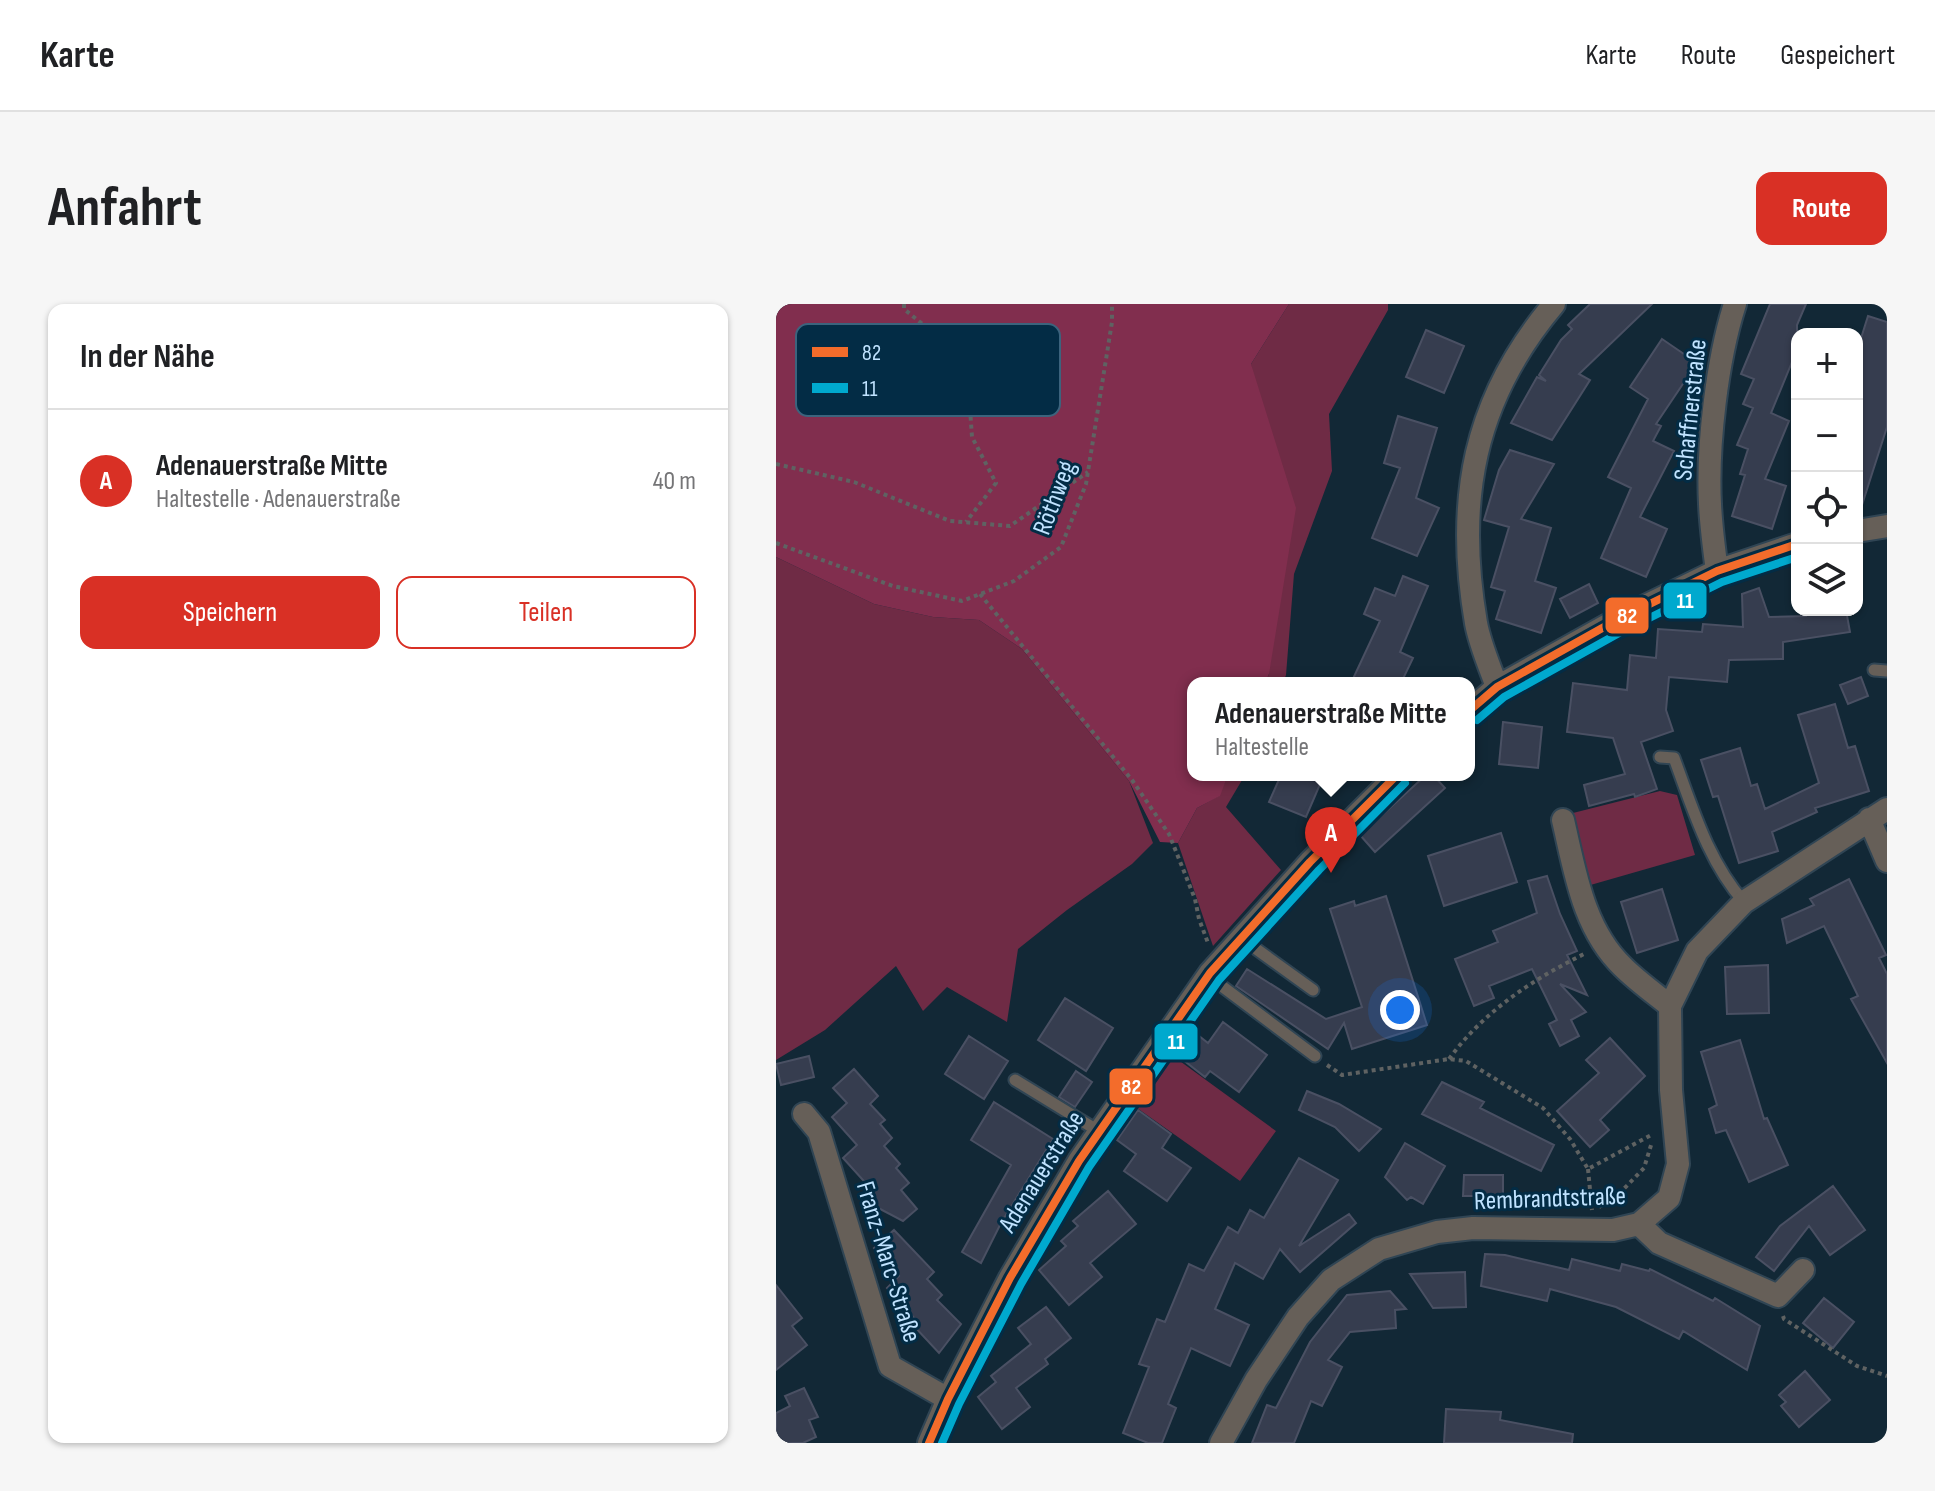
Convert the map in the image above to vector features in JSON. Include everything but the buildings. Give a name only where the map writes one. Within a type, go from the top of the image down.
[{"type":"street","points":[[1497,687],[1477,625],[1468,538],[1474,456],[1500,383],[1554,304]]},
{"type":"street","name":"Schaffnerstraße","points":[[1717,571],[1710,503],[1712,436],[1728,327],[1735,304]]},
{"type":"street","points":[[1863,530],[1887,526]]},
{"type":"street","points":[[1475,706],[1497,687],[1613,622],[1717,571],[1791,546]]},
{"type":"street","name":"Adenauerstraße","points":[[929,1443],[1010,1278],[1079,1161],[1215,967],[1310,862],[1391,781]]},
{"type":"street","points":[[1878,814],[1887,861]]},
{"type":"street","name":"Rembrandtstraße","points":[[1221,1443],[1256,1380],[1298,1317],[1331,1280],[1379,1249],[1437,1232],[1473,1228],[1592,1221],[1613,1230],[1639,1224],[1669,1198],[1678,1164],[1671,1090],[1670,1006],[1697,951],[1744,902],[1878,814]]},
{"type":"street","points":[[1563,820],[1579,893],[1604,944],[1621,966],[1670,1006]]},
{"type":"street","name":"Franz-Marc-Straße","points":[[804,1114],[819,1132],[890,1366],[948,1399]]},
{"type":"street","points":[[1639,1224],[1659,1243],[1778,1296],[1803,1270]]},
{"type":"lane","points":[[1660,757],[1674,758],[1712,858],[1744,902]]},
{"type":"lane","points":[[1241,938],[1313,990]]},
{"type":"lane","points":[[1215,967],[1223,987],[1315,1056]]},
{"type":"lane","points":[[1015,1080],[1100,1132]]},
{"type":"path","points":[[904,304],[904,309],[922,324]]},
{"type":"path","name":"Röthweg","points":[[776,543],[893,586],[962,601],[1014,581],[1061,547],[1086,484],[1112,322],[1112,304]]},
{"type":"path","points":[[966,522],[996,483],[972,437],[971,416]]},
{"type":"path","points":[[776,464],[854,482],[950,521],[1010,526],[1088,472]]},
{"type":"path","points":[[980,594],[1132,780],[1169,834],[1195,899],[1215,967]]},
{"type":"path","points":[[1449,1059],[1467,1034],[1535,979],[1604,944]]},
{"type":"path","points":[[1315,1056],[1342,1075],[1449,1059],[1466,1061],[1543,1108],[1570,1139],[1588,1169],[1592,1221]]},
{"type":"path","points":[[1588,1169],[1655,1132],[1644,1168],[1592,1221]]},
{"type":"path","points":[[1778,1296],[1784,1319],[1857,1366],[1887,1376]]},
{"type":"shaded area","points":[[776,304],[1289,304],[1251,364],[1296,508],[1269,674],[1268,677],[1187,677],[1187,781],[1226,781],[1220,796],[1197,808],[1178,843],[1160,842],[1129,781],[1022,649],[979,620],[933,617],[874,604],[776,557]]},
{"type":"shaded area","points":[[1289,304],[1388,304],[1388,310],[1329,414],[1332,471],[1294,574],[1285,677],[1268,677],[1251,364]]},
{"type":"shaded area","points":[[776,557],[874,604],[933,617],[979,620],[1022,649],[1129,781],[1153,843],[1132,864],[1018,949],[1007,1022],[947,987],[923,1011],[896,966],[825,1030],[776,1060]]},
{"type":"shaded area","points":[[1225,781],[1241,781],[1226,807],[1281,870],[1213,946],[1178,843],[1197,808],[1219,796]]},
{"type":"shaded area","points":[[1660,791],[1677,795],[1695,855],[1587,886],[1569,814]]},
{"type":"shaded area","points":[[1166,1051],[1276,1131],[1240,1181],[1130,1103]]},
{"type":"transit line","name":"82","points":[[1475,706],[1497,687],[1613,622],[1717,571],[1791,546]]},
{"type":"transit line","name":"11","points":[[1477,720],[1504,697],[1619,633],[1722,582],[1791,559]]},
{"type":"transit line","name":"82","points":[[929,1443],[1010,1278],[1079,1161],[1210,973],[1310,862],[1391,781]]},
{"type":"transit line","name":"11","points":[[942,1443],[1021,1284],[1089,1167],[1219,980],[1319,870],[1405,783]]},
{"type":"place","name":"Adenauerstraße Mitte","points":[[1331,873]]}]
